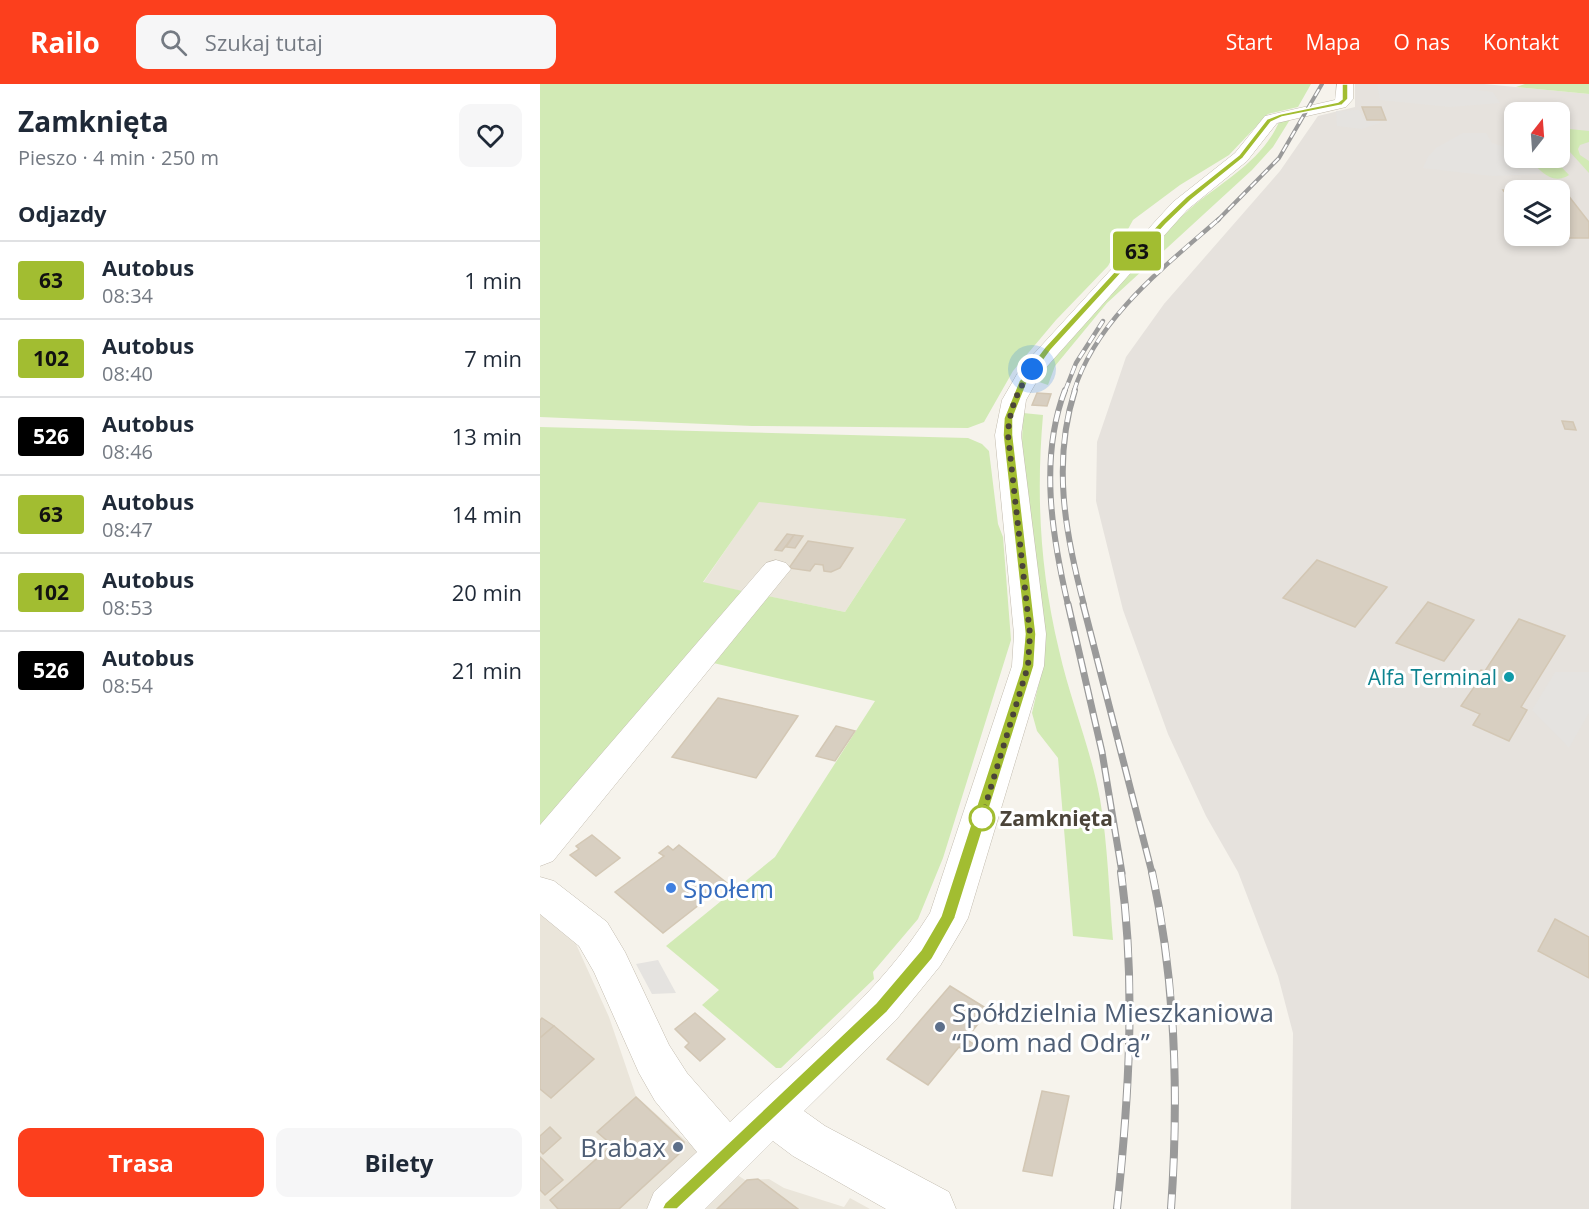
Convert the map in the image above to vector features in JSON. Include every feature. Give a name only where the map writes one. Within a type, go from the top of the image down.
[{"type":"street","points":[[671,1209],[772,1114],[905,982],[939,935],[964,871],[1028,666],[1030,634],[1008,435],[1009,418],[1023,382],[1048,349],[1174,212],[1241,157],[1269,121],[1280,115],[1340,104],[1345,99],[1345,84]]},
{"type":"street","points":[[540,851],[776,569]]},
{"type":"street","points":[[540,892],[593,934],[611,964],[654,1059],[671,1087],[729,1155]]},
{"type":"street","points":[[772,1114],[809,1141],[932,1209]]},
{"type":"shaded area","points":[[1355,84],[1484,84],[1589,94],[1589,1209],[1291,1209],[1293,1033],[1278,976],[1238,872],[1206,816],[1168,734],[1123,610],[1096,501],[1097,442],[1126,357],[1164,304],[1280,171],[1318,116],[1355,107]]},
{"type":"shaded area","points":[[1377,84],[1421,84],[1493,92],[1500,103],[1450,107],[1380,100]]},
{"type":"shaded area","points":[[1359,110],[1364,120],[1380,120],[1380,123],[1361,129],[1337,126],[1336,111]]},
{"type":"shaded area","points":[[1463,133],[1486,133],[1492,143],[1504,147],[1504,168],[1537,168],[1542,174],[1492,176],[1423,168],[1428,157],[1436,148]]},
{"type":"shaded area","points":[[759,501],[906,519],[845,612],[703,583]]},
{"type":"shaded area","points":[[1555,672],[1589,672],[1589,713],[1569,748],[1532,710]]},
{"type":"shaded area","points":[[540,914],[576,944],[609,1017],[636,1096],[685,1140],[745,1180],[769,1179],[784,1188],[844,1207],[850,1198],[870,1209],[540,1209]]},
{"type":"shaded area","points":[[658,960],[676,993],[652,994],[636,964]]},
{"type":"green space","points":[[540,84],[1311,84],[1298,107],[1268,114],[1229,155],[1180,185],[1133,220],[1108,266],[1056,320],[1013,371],[984,422],[968,428],[752,426],[540,417]]},
{"type":"green space","points":[[1525,84],[1589,84],[1589,94],[1516,87]]},
{"type":"green space","points":[[1291,118],[1273,147],[1252,170],[1107,303],[1055,366],[1048,385],[1036,381],[1076,328],[1155,242],[1192,207],[1252,159],[1272,136],[1279,122]]},
{"type":"green space","points":[[1570,129],[1589,131],[1589,142],[1580,145],[1578,149],[1580,155],[1589,161],[1589,173],[1570,152]]},
{"type":"green space","points":[[1538,168],[1562,168],[1569,175],[1557,179]]},
{"type":"green space","points":[[1023,413],[1043,415],[1040,504],[1044,562],[1053,620],[1064,669],[1100,799],[1107,852],[1113,940],[1073,936],[1058,758],[1037,731],[1032,713],[1044,661],[1022,442]]},
{"type":"green space","points":[[540,427],[968,438],[982,444],[989,451],[998,524],[1003,537],[1011,640],[943,858],[918,919],[873,972],[874,979],[781,1068],[776,1068],[702,1005],[719,990],[666,946],[775,857],[875,701],[705,661],[763,595],[845,612],[906,519],[759,502],[703,582],[747,592],[540,835]]},
{"type":"building","points":[[1362,107],[1381,107],[1386,120],[1367,120]]},
{"type":"building","points":[[1570,198],[1589,222],[1589,238],[1570,238]]},
{"type":"building","points":[[1037,393],[1051,394],[1047,406],[1032,405]]},
{"type":"building","points":[[1562,421],[1573,422],[1576,430],[1565,429]]},
{"type":"building","points":[[787,534],[794,535],[782,551],[775,550]]},
{"type":"building","points":[[794,535],[803,536],[795,548],[786,547]]},
{"type":"building","points":[[808,541],[853,548],[840,568],[831,572],[824,571],[823,565],[815,564],[810,571],[789,568]]},
{"type":"building","points":[[1317,560],[1387,587],[1355,627],[1283,598]]},
{"type":"building","points":[[1428,602],[1474,620],[1444,661],[1396,643]]},
{"type":"building","name":"Alfa Terminal","points":[[1519,619],[1565,636],[1521,707],[1527,710],[1509,741],[1473,725],[1480,714],[1461,706],[1477,683],[1474,682],[1481,670],[1485,671]]},
{"type":"building","points":[[718,698],[798,716],[756,778],[672,757]]},
{"type":"building","points":[[836,726],[855,731],[835,761],[816,756]]},
{"type":"building","points":[[592,835],[620,858],[596,876],[570,855],[579,849],[576,846]]},
{"type":"building","name":"Społem","points":[[679,845],[727,883],[663,933],[615,892],[664,856],[659,853],[668,846],[673,850]]},
{"type":"building","points":[[1555,919],[1589,937],[1589,978],[1538,951]]},
{"type":"building","points":[[950,986],[989,1010],[966,1039],[975,1045],[969,1053],[959,1047],[928,1085],[887,1059]]},
{"type":"building","points":[[695,1013],[725,1039],[700,1061],[685,1047],[689,1043],[675,1029]]},
{"type":"building","points":[[542,1018],[554,1026],[540,1038],[540,1020]]},
{"type":"building","points":[[554,1026],[594,1059],[551,1098],[540,1089],[540,1038]]},
{"type":"building","points":[[1042,1091],[1069,1096],[1052,1176],[1023,1171]]},
{"type":"building","points":[[636,1097],[684,1142],[682,1151],[619,1209],[558,1209],[550,1200],[612,1145],[597,1132]]},
{"type":"building","points":[[550,1127],[561,1138],[543,1154],[540,1151],[540,1136]]},
{"type":"building","points":[[540,1157],[563,1180],[545,1195],[540,1190]]},
{"type":"building","points":[[758,1179],[798,1209],[717,1209],[747,1180]]},
{"type":"railway","points":[[1219,219],[1279,158],[1322,84]]},
{"type":"railway","points":[[1074,391],[1084,365],[1098,340],[1115,318],[1134,296],[1176,256],[1219,219]]},
{"type":"railway","points":[[1065,391],[1076,363],[1103,321]]},
{"type":"railway","points":[[1065,390],[1057,416],[1050,470],[1053,525],[1068,605]]},
{"type":"railway","points":[[1075,390],[1064,444],[1064,498],[1071,551],[1084,605]]},
{"type":"railway","points":[[1068,604],[1102,752],[1122,873]]},
{"type":"railway","points":[[1083,604],[1152,873]]},
{"type":"railway","points":[[1117,1209],[1125,1125],[1129,1040],[1128,956],[1121,872]]},
{"type":"railway","points":[[1152,872],[1166,956],[1174,1040],[1175,1124],[1171,1209]]},
{"type":"bus line","name":"63","points":[[671,1209],[881,1008],[926,954],[948,918],[1028,666],[1030,634],[1008,435],[1009,418],[1014,400],[1023,382],[1048,349],[1106,284],[1180,206],[1241,157],[1269,121],[1280,115],[1340,104],[1345,99],[1345,84]]},
{"type":"place","name":"Alfa Terminal","points":[[1509,677]]},
{"type":"place","name":"Zamknięta","points":[[982,818]]},
{"type":"place","name":"Społem","points":[[671,888]]},
{"type":"place","name":"Spółdzielnia Mieszkaniowa “Dom nad Odrą”","points":[[940,1027]]},
{"type":"place","name":"Brabax","points":[[678,1147]]},
{"type":"route","points":[[982,818],[980,823],[1028,666],[1030,634],[1008,435],[1009,418],[1014,400],[1032,369]]}]
